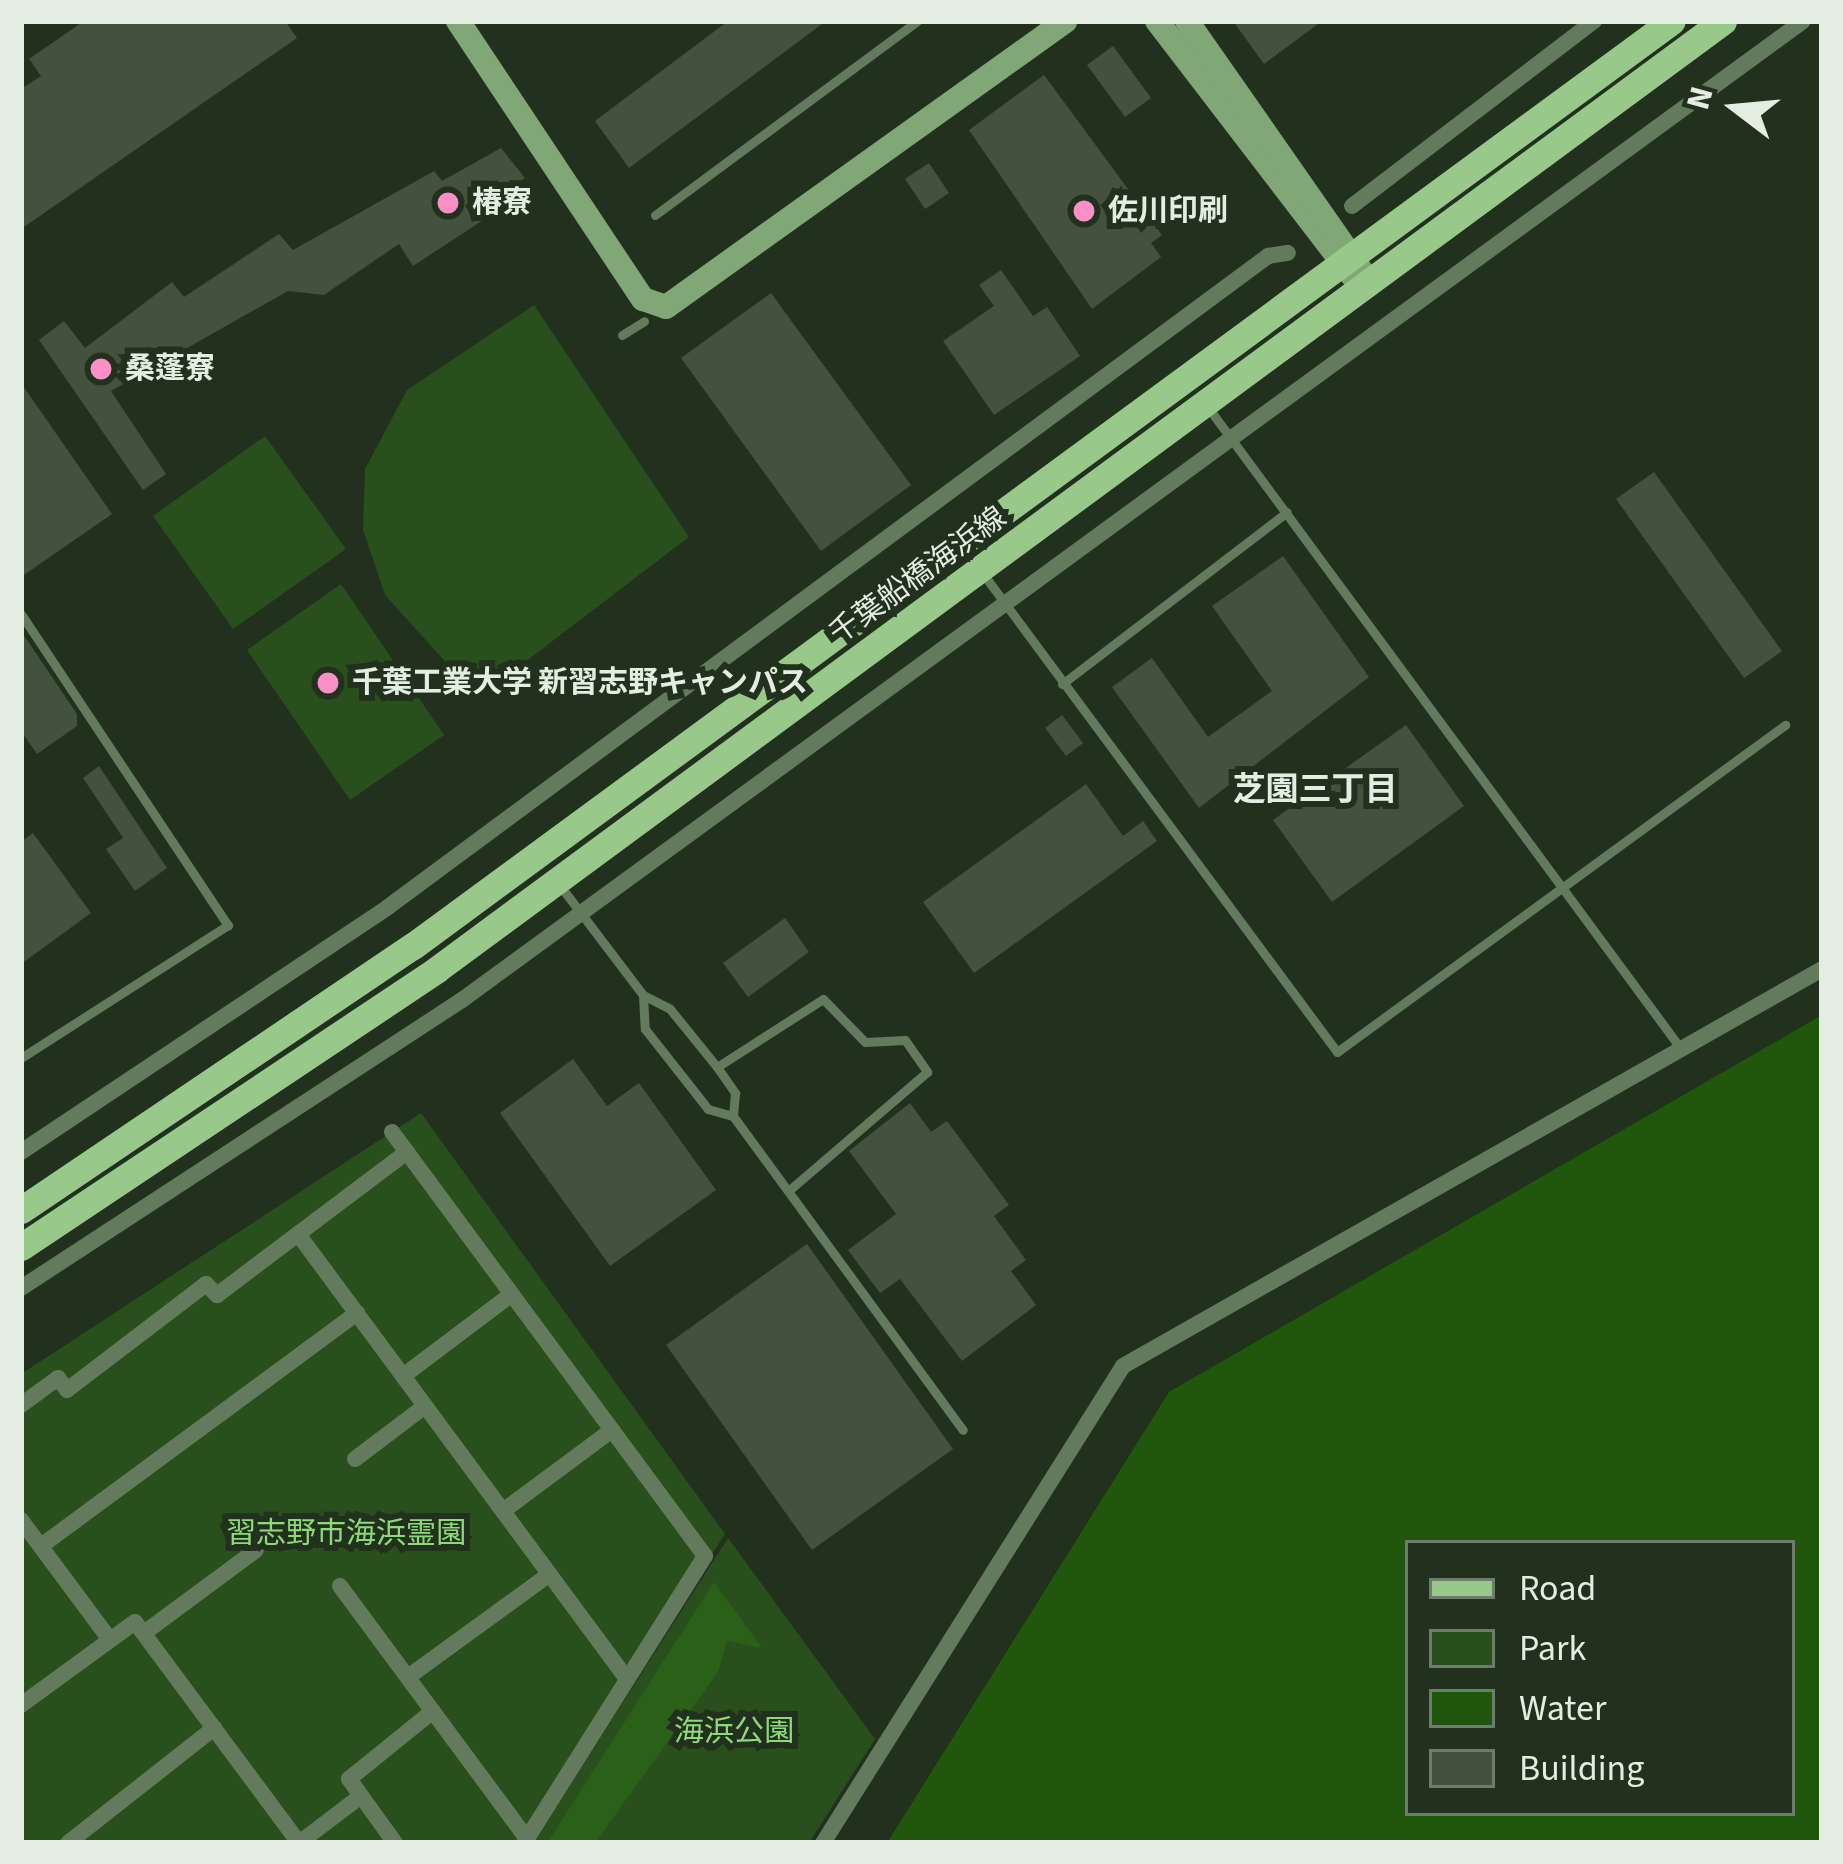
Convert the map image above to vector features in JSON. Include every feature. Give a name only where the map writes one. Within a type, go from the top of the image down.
[{"type":"main road","name":"千葉船橋海浜線","points":[[21,1210],[413,946],[1672,21]]},
{"type":"main road","name":"千葉船橋海浜線","points":[[21,1247],[556,881],[1724,21]]},
{"type":"street","points":[[458,21],[643,299],[666,307],[1065,21]]},
{"type":"street","points":[[1157,21],[1366,284]]},
{"type":"street","points":[[1187,21],[1345,257]]},
{"type":"street","points":[[1352,206],[1594,21]]},
{"type":"street","points":[[21,1288],[581,912],[1007,608],[1232,434],[1803,21]]},
{"type":"street","points":[[21,1152],[388,907],[1268,256],[1288,254]]},
{"type":"street","points":[[823,1843],[1123,1366],[1822,970]]},
{"type":"street","points":[[340,1586],[525,1841],[705,1556],[392,1132]]},
{"type":"street","points":[[21,1405],[58,1378],[67,1390],[206,1284],[217,1295],[407,1152]]},
{"type":"street","points":[[298,1234],[627,1679]]},
{"type":"street","points":[[403,1376],[512,1294]]},
{"type":"street","points":[[32,1542],[357,1313]]},
{"type":"street","points":[[355,1459],[425,1406]]},
{"type":"street","points":[[503,1511],[612,1430]]},
{"type":"street","points":[[21,1520],[32,1542],[110,1640]]},
{"type":"street","points":[[144,1633],[256,1550]]},
{"type":"street","points":[[408,1677],[550,1574]]},
{"type":"street","points":[[21,1705],[135,1622],[299,1843],[361,1796]]},
{"type":"street","points":[[395,1843],[349,1779],[433,1711]]},
{"type":"street","points":[[68,1843],[214,1727]]},
{"type":"lane","points":[[655,215],[917,21]]},
{"type":"lane","points":[[622,335],[644,321]]},
{"type":"lane","points":[[1207,405],[1681,1048]]},
{"type":"lane","points":[[1062,684],[1286,512]]},
{"type":"lane","points":[[981,571],[1337,1052],[1785,724]]},
{"type":"lane","points":[[21,614],[228,925],[21,1058]]},
{"type":"lane","points":[[556,881],[643,994],[670,1009],[717,1067],[735,1093],[733,1116]]},
{"type":"lane","points":[[643,994],[646,1029],[708,1109],[733,1116],[963,1430]]},
{"type":"lane","points":[[717,1067],[823,999],[865,1042],[905,1040],[927,1072],[788,1191]]},
{"type":"green space","points":[[534,305],[689,537],[478,698],[385,595],[363,530],[365,469],[407,390]]},
{"type":"green space","points":[[265,436],[346,549],[233,629],[153,516]]},
{"type":"green space","points":[[341,584],[444,735],[350,800],[247,650]]},
{"type":"green space","name":"習志野市海浜霊園","points":[[421,1113],[725,1534],[529,1843],[21,1843],[21,1374]]},
{"type":"green space","name":"海浜公園","points":[[728,1538],[875,1739],[809,1843],[533,1843]]},
{"type":"shaded area","points":[[714,1582],[762,1648],[727,1641],[718,1672],[595,1843],[547,1843]]},
{"type":"water","points":[[1822,1015],[1822,1843],[887,1843],[1169,1392]]},
{"type":"building","points":[[84,21],[285,21],[297,38],[21,229],[21,89],[41,76],[29,59]]},
{"type":"building","points":[[728,21],[826,21],[629,168],[595,121]]},
{"type":"building","points":[[1233,21],[1322,21],[1264,64]]},
{"type":"building","points":[[1113,46],[1151,98],[1125,117],[1087,65]]},
{"type":"building","points":[[1044,75],[1162,235],[1151,243],[1161,257],[1092,309],[969,130]]},
{"type":"building","name":"桑蓬寮","points":[[501,148],[525,178],[514,186],[520,196],[413,266],[399,244],[324,295],[288,291],[111,391],[166,474],[143,490],[39,340],[64,321],[85,348],[172,282],[184,297],[279,234],[293,250],[434,171],[442,181]]},
{"type":"building","points":[[929,163],[949,193],[925,209],[905,179]]},
{"type":"building","points":[[1001,270],[1033,316],[1047,307],[1080,356],[994,415],[943,341],[994,306],[979,285]]},
{"type":"building","points":[[771,293],[911,485],[821,551],[681,358]]},
{"type":"building","points":[[21,383],[112,514],[21,577]]},
{"type":"building","points":[[1654,472],[1782,651],[1744,678],[1616,499]]},
{"type":"building","points":[[1283,556],[1369,677],[1199,808],[1112,687],[1152,658],[1208,737],[1272,691],[1212,606]]},
{"type":"building","points":[[21,631],[77,714],[77,726],[37,754],[21,731]]},
{"type":"building","points":[[1062,715],[1083,743],[1066,756],[1045,728]]},
{"type":"building","points":[[1406,725],[1464,806],[1332,902],[1273,820]]},
{"type":"building","points":[[99,766],[167,868],[135,891],[106,849],[123,838],[83,778]]},
{"type":"building","points":[[1086,784],[1123,836],[1143,821],[1157,841],[974,973],[923,902]]},
{"type":"building","points":[[33,833],[91,913],[21,964],[21,842]]},
{"type":"building","points":[[785,918],[809,952],[748,997],[723,963]]},
{"type":"building","points":[[573,1059],[607,1106],[639,1083],[716,1190],[610,1266],[500,1113]]},
{"type":"building","points":[[910,1103],[931,1132],[947,1121],[1009,1205],[994,1216],[1026,1260],[1011,1271],[1036,1305],[962,1361],[900,1279],[880,1293],[848,1250],[896,1214],[849,1151]]},
{"type":"building","points":[[807,1244],[953,1449],[812,1550],[666,1345]]},
{"type":"place","name":"椿寮","points":[[448,203]]},
{"type":"place","name":"佐川印刷","points":[[1084,211]]},
{"type":"place","name":"桑蓬寮","points":[[101,369]]},
{"type":"place","name":"千葉工業大学 新習志野キャンパス","points":[[328,683]]},
{"type":"district","name":"芝園三丁目","points":[[1315,790]]}]
